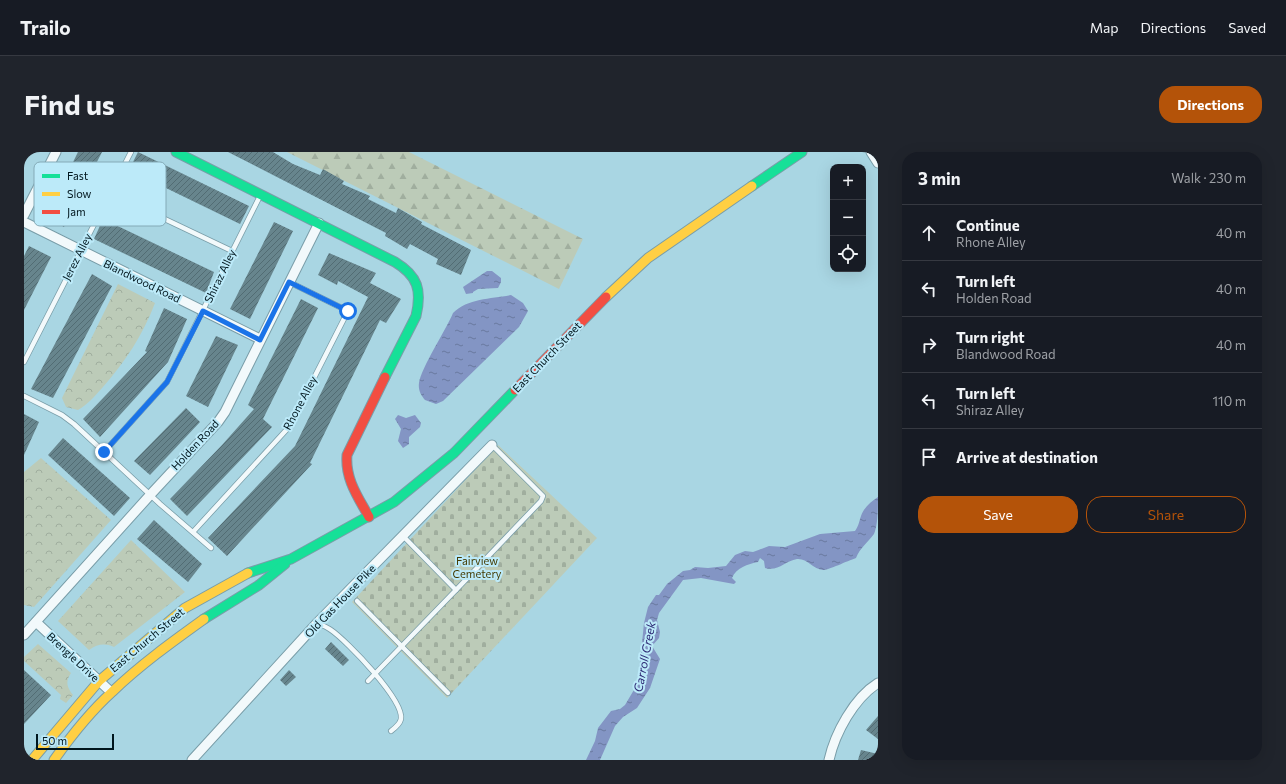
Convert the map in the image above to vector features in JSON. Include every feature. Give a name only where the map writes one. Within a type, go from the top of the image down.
[{"type":"main road","points":[[176,152],[403,266],[416,282],[420,294],[416,316],[347,455],[345,465],[347,474],[369,517]]},
{"type":"main road","name":"East Church Street","points":[[32,760],[99,681],[185,608],[245,574],[291,558],[369,517],[404,495],[454,453],[591,311],[648,258],[802,152]]},
{"type":"main road","name":"East Church Street","points":[[54,760],[73,734],[111,692],[158,652],[216,611],[259,585],[291,558]]},
{"type":"street","points":[[51,162],[56,152]]},
{"type":"street","points":[[871,152],[878,163]]},
{"type":"street","points":[[24,215],[34,195]]},
{"type":"street","name":"Blandwood Road","points":[[24,222],[260,340]]},
{"type":"street","name":"Holden Road","points":[[24,635],[218,422],[225,412],[319,223]]},
{"type":"street","name":"Old Gas House Pike","points":[[192,760],[317,623],[492,445]]},
{"type":"street","name":"Brengle Drive","points":[[36,622],[111,692]]},
{"type":"street","points":[[829,760],[840,727],[851,711],[878,683]]},
{"type":"lane","name":"Jerez Alley","points":[[126,162],[131,152]]},
{"type":"lane","name":"Shiraz Alley","points":[[104,452],[167,382],[261,194]]},
{"type":"lane","points":[[166,220],[232,251]]},
{"type":"lane","name":"Jerez Alley","points":[[24,362],[93,226]]},
{"type":"lane","name":"Rhone Alley","points":[[193,532],[289,427],[348,311],[289,282]]},
{"type":"lane","points":[[24,396],[62,415],[211,548]]},
{"type":"lane","points":[[368,681],[541,502],[543,496],[492,445]]},
{"type":"lane","points":[[403,536],[456,590]]},
{"type":"lane","points":[[357,601],[448,693]]},
{"type":"lane","points":[[317,623],[331,630],[376,673],[383,686],[397,702],[401,719],[397,726],[391,731]]},
{"type":"green space","points":[[287,152],[409,152],[583,239],[559,289]]},
{"type":"green space","points":[[118,284],[155,303],[150,315],[126,358],[97,394],[78,410],[66,407],[62,398]]},
{"type":"green space","name":"Fairview Cemetery","points":[[498,445],[597,538],[447,698],[352,602]]},
{"type":"green space","points":[[41,458],[111,520],[34,607],[24,605],[24,472]]},
{"type":"green space","points":[[131,540],[185,592],[114,647],[101,645],[95,646],[89,650],[58,621]]},
{"type":"green space","points":[[38,644],[71,673],[68,679],[68,684],[73,695],[66,703],[60,699],[61,695],[24,661],[24,657]]},
{"type":"water","points":[[487,271],[492,271],[501,278],[498,288],[478,289],[473,293],[466,294],[463,287]]},
{"type":"water","points":[[511,295],[523,303],[528,311],[519,327],[443,401],[436,404],[425,400],[419,388],[421,376],[453,313],[466,304],[488,298]]},
{"type":"water","points":[[398,415],[406,418],[415,415],[421,423],[420,427],[409,437],[409,444],[403,448],[398,441],[401,429],[395,419]]},
{"type":"water","name":"Carroll Creek","points":[[878,497],[877,521],[874,534],[856,558],[823,570],[816,568],[801,559],[793,560],[774,569],[770,569],[765,568],[764,561],[760,558],[758,562],[746,565],[736,572],[732,578],[736,582],[734,584],[701,578],[683,580],[659,613],[657,620],[660,632],[659,638],[652,646],[660,659],[650,688],[637,708],[623,717],[615,726],[600,760],[586,760],[595,741],[598,728],[611,711],[620,709],[625,705],[638,683],[644,623],[648,607],[656,595],[659,595],[667,584],[683,571],[690,570],[695,567],[708,568],[726,566],[735,555],[745,551],[753,552],[769,546],[785,547],[820,534],[855,531],[866,507]]},
{"type":"building","points":[[78,152],[102,152],[97,162],[73,162]]},
{"type":"building","points":[[138,152],[159,162],[133,162]]},
{"type":"building","points":[[228,152],[273,152],[293,164],[320,175],[323,169],[344,181],[342,184],[370,196],[368,199],[396,213],[398,208],[422,222],[421,224],[471,250],[461,275],[436,264],[438,259],[410,244],[407,249],[385,236],[386,233]]},
{"type":"building","points":[[166,166],[249,206],[240,224],[166,188]]},
{"type":"building","points":[[274,222],[293,231],[250,319],[230,309]]},
{"type":"building","points":[[100,226],[118,226],[214,272],[206,293],[94,239]]},
{"type":"building","points":[[29,246],[51,257],[24,310],[24,256]]},
{"type":"building","points":[[329,253],[376,273],[370,283],[401,299],[386,323],[380,320],[310,463],[312,464],[227,556],[208,538],[295,446],[368,297],[338,281],[337,285],[318,275]]},
{"type":"building","points":[[92,274],[112,286],[53,398],[31,389]]},
{"type":"building","points":[[301,299],[318,308],[263,419],[272,427],[187,516],[170,499],[254,409],[248,405]]},
{"type":"building","points":[[164,308],[187,319],[168,362],[100,437],[83,419],[147,352],[145,351]]},
{"type":"building","points":[[216,336],[238,345],[208,407],[186,396]]},
{"type":"building","points":[[186,408],[200,422],[150,475],[134,461]]},
{"type":"building","points":[[24,414],[39,422],[24,455]]},
{"type":"building","points":[[63,438],[130,498],[114,516],[48,455]]},
{"type":"building","points":[[154,520],[202,564],[188,582],[137,539]]},
{"type":"building","points":[[331,642],[349,660],[343,666],[325,649]]},
{"type":"building","points":[[24,670],[51,695],[24,724]]},
{"type":"building","points":[[289,670],[296,677],[286,686],[280,680]]},
{"type":"building","points":[[878,716],[878,739],[866,730]]},
{"type":"building","points":[[861,750],[878,754],[878,760],[858,760]]},
{"type":"traffic: fast","points":[[176,152],[395,262],[409,273],[413,278],[418,291],[418,307],[416,316],[385,377]]},
{"type":"traffic: fast","points":[[752,186],[802,152]]},
{"type":"traffic: fast","points":[[248,573],[291,559],[394,502],[454,453],[515,390]]},
{"type":"traffic: fast","points":[[204,619],[259,585],[285,564]]},
{"type":"traffic: slow","points":[[606,297],[648,258],[752,186]]},
{"type":"traffic: slow","points":[[32,760],[99,681],[185,608],[248,573]]},
{"type":"traffic: slow","points":[[54,760],[81,724],[112,692],[145,663],[204,619]]},
{"type":"traffic: jam","points":[[515,390],[606,297]]},
{"type":"traffic: jam","points":[[369,517],[350,480],[347,455],[385,377]]},
{"type":"route","points":[[104,452],[164,387],[203,311],[260,340],[289,282],[348,311]]}]
